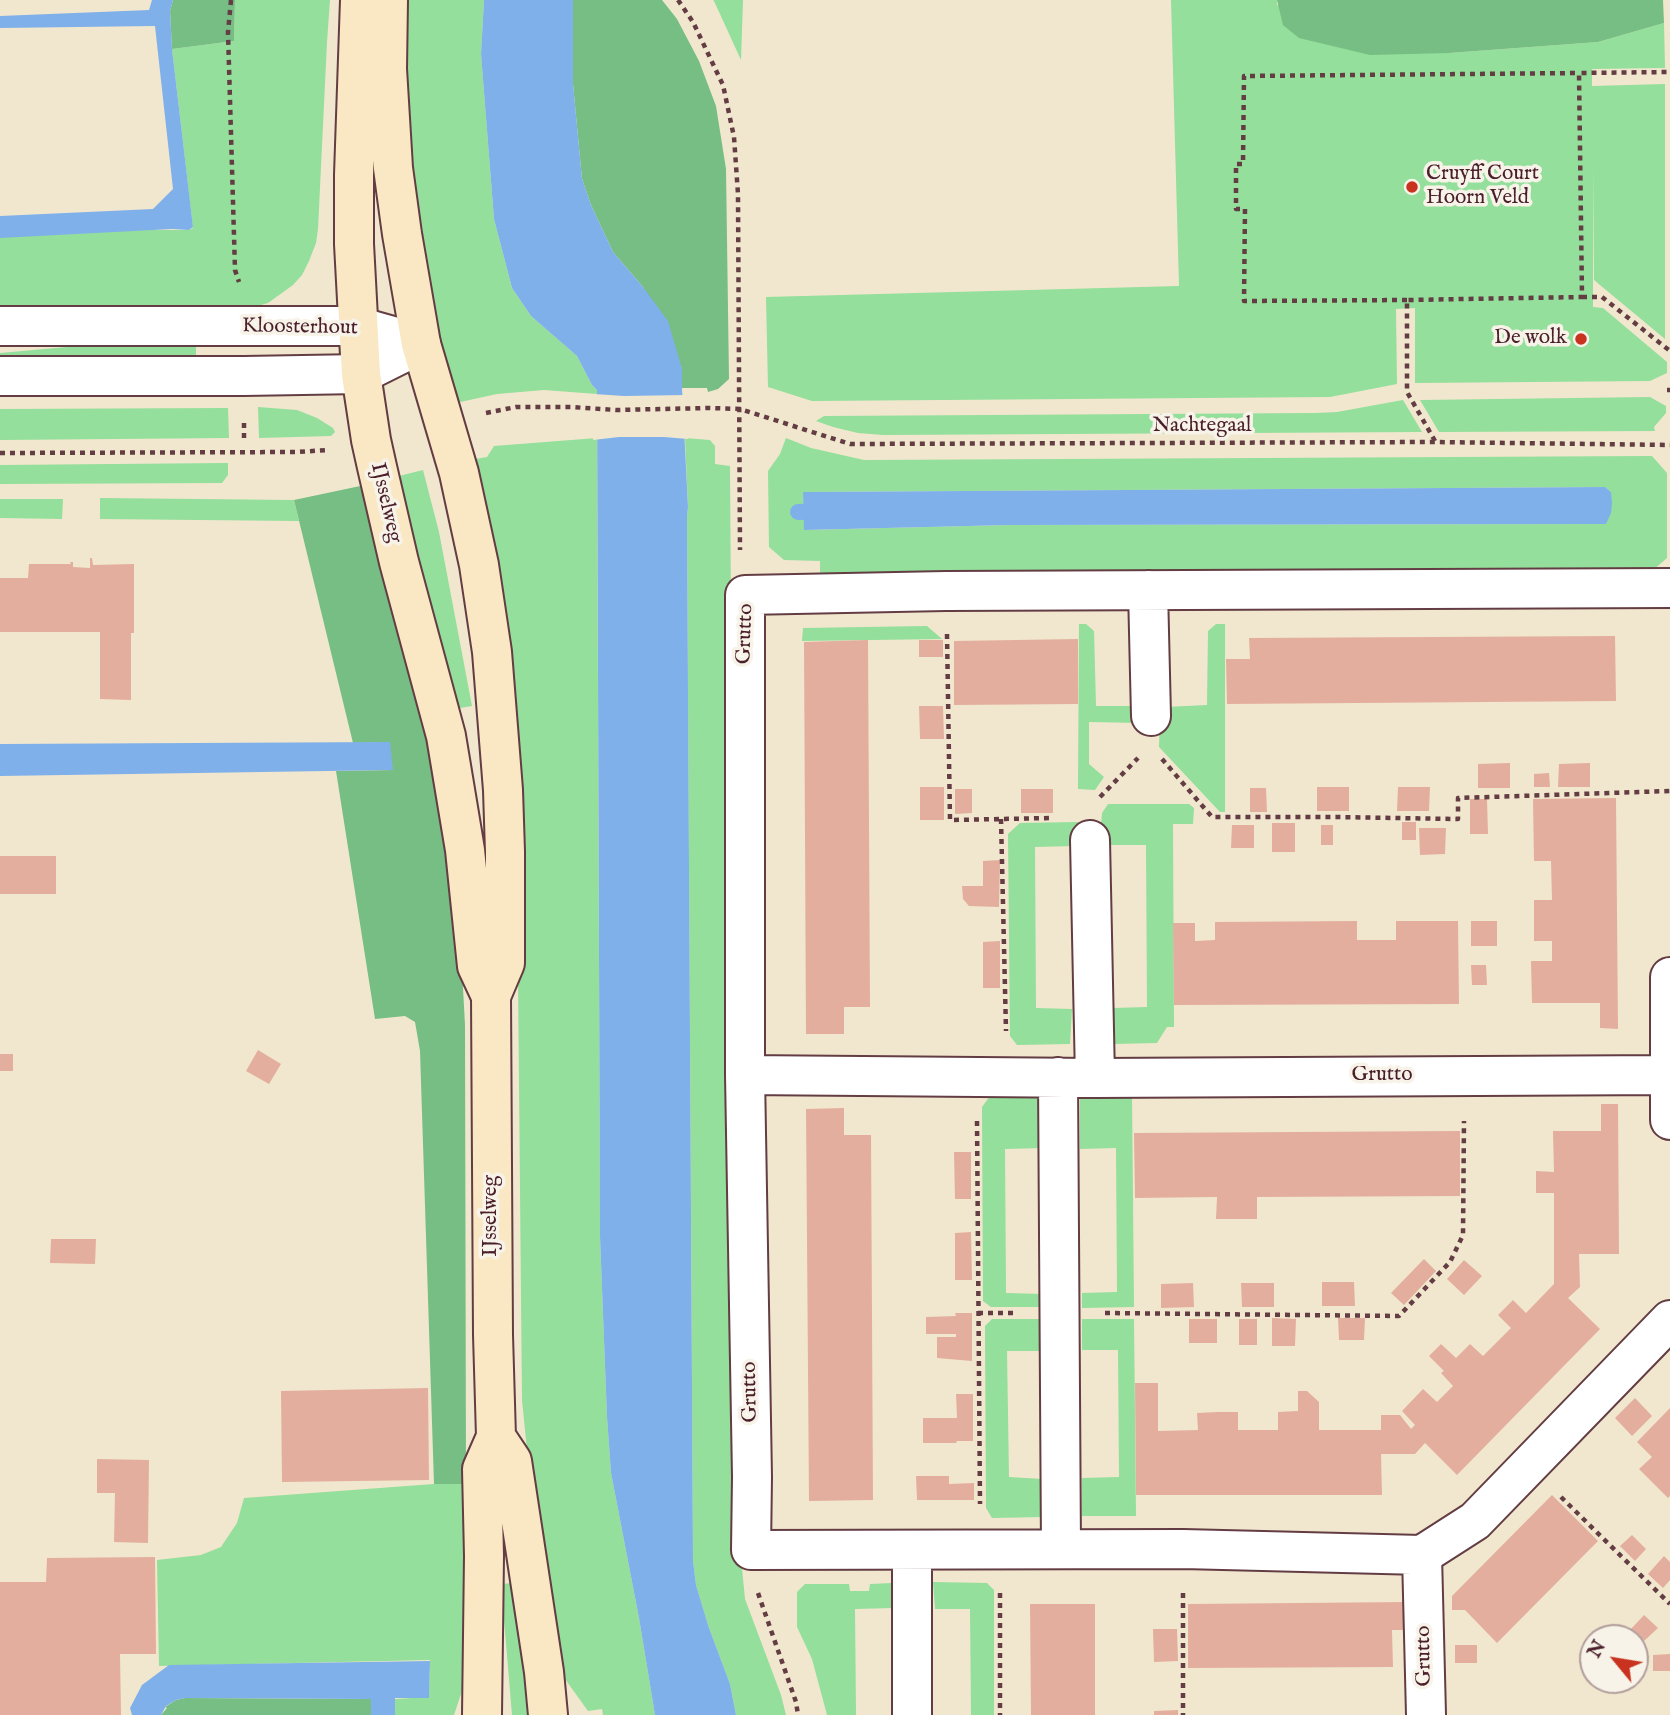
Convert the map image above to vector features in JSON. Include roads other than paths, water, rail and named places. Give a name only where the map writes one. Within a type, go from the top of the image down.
[{"type":"street","name":"IJsselweg","points":[[360,0],[354,244],[361,374],[373,453],[446,736],[465,850],[477,966],[491,996]]},
{"type":"street","name":"IJsselweg","points":[[388,0],[387,68],[393,168],[421,344],[459,473],[479,565],[492,652],[503,802],[505,963],[491,996],[496,1437],[482,1469],[482,1715]]},
{"type":"street","name":"Kloosterhout","points":[[0,326],[358,326],[421,344]]},
{"type":"street","name":"Kloosterhout","points":[[0,376],[361,374],[421,344]]},
{"type":"street","name":"Grutto","points":[[1426,1715],[1422,1555],[1183,1549],[751,1550],[745,1075],[745,595],[946,591],[1670,588]]},
{"type":"street","points":[[1148,590],[1150,731]]},
{"type":"street","points":[[1061,1549],[1060,1312],[1077,1077],[1090,828]]},
{"type":"street","points":[[1670,977],[1670,1120]]},
{"type":"street","name":"Grutto","points":[[745,1075],[1669,1075]]},
{"type":"street","points":[[1422,1555],[1475,1521],[1670,1320]]},
{"type":"street","name":"IJsselweg","points":[[496,1437],[512,1461],[548,1715]]},
{"type":"street","points":[[912,1551],[912,1715]]},
{"type":"water","points":[[152,0],[173,0],[170,11],[172,49],[193,227],[189,230],[0,238],[0,216],[153,209],[173,189],[155,26],[0,28],[0,16],[149,10]]},
{"type":"water","points":[[484,0],[573,0],[573,84],[582,179],[613,252],[668,321],[682,369],[688,507],[693,1561],[696,1585],[730,1684],[736,1715],[655,1715],[611,1473],[600,1237],[597,390],[577,356],[531,316],[512,288],[494,219],[481,54]]},
{"type":"water","points":[[1605,487],[1611,492],[1612,503],[1606,524],[1009,525],[804,530],[803,492]]},
{"type":"water","points":[[390,742],[393,770],[0,776],[0,744]]},
{"type":"water","points":[[430,1661],[429,1698],[395,1698],[395,1715],[371,1715],[371,1699],[185,1698],[166,1706],[161,1715],[132,1715],[130,1708],[142,1685],[169,1665]]},
{"type":"waterway","points":[[798,512],[825,511]]},
{"type":"place","name":"Cruyff Court Hoorn Veld","points":[[1412,187]]},
{"type":"place","name":"De wolk","points":[[1581,339]]}]
